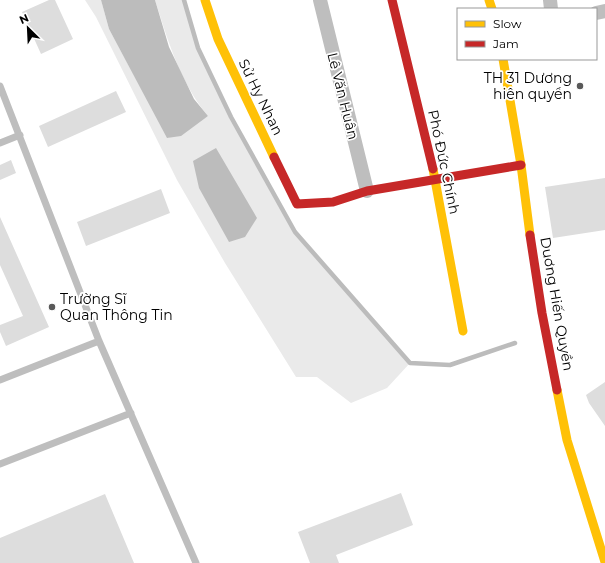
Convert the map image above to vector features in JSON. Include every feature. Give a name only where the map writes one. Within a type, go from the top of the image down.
[{"type":"street","name":"Sử Hy Nhan","points":[[205,0],[218,39],[297,204],[333,202],[367,191]]},
{"type":"street","name":"Lê Văn Huân","points":[[320,0],[367,191]]},
{"type":"street","name":"Phó Đức Chính","points":[[392,0],[436,181],[463,331]]},
{"type":"street","name":"Duơng Hiến Quyền","points":[[503,60],[521,165],[533,259],[542,313],[568,440],[605,562]]},
{"type":"street","points":[[367,191],[436,181],[521,165]]},
{"type":"lane","points":[[0,86],[100,341],[196,563]]},
{"type":"lane","points":[[0,143],[20,135]]},
{"type":"lane","points":[[0,380],[100,341]]},
{"type":"lane","points":[[0,464],[131,413]]},
{"type":"shaded area","points":[[85,0],[101,0],[109,29],[168,138],[208,116],[198,103],[182,75],[170,46],[155,0],[184,0],[198,48],[231,117],[295,232],[410,363],[387,388],[351,403],[317,377],[296,377],[225,263],[177,180],[96,17]]},
{"type":"shaded area","points":[[101,0],[155,0],[169,47],[194,99],[208,116],[181,136],[167,138],[109,29]]},
{"type":"shaded area","points":[[216,148],[257,218],[245,237],[229,242],[199,188],[193,161]]},
{"type":"building","points":[[49,0],[55,0],[73,39],[41,54],[22,12]]},
{"type":"building","points":[[116,91],[126,112],[48,147],[39,126]]},
{"type":"building","points":[[11,160],[16,173],[0,180],[0,165]]},
{"type":"building","points":[[605,178],[605,230],[553,238],[545,187]]},
{"type":"building","points":[[161,189],[170,213],[86,246],[77,222]]},
{"type":"building","points":[[0,217],[49,327],[6,346],[0,332],[0,325],[23,316],[0,265]]},
{"type":"building","points":[[605,382],[605,426],[589,403],[586,395]]},
{"type":"building","points":[[401,493],[413,525],[336,555],[339,563],[310,563],[298,532]]},
{"type":"building","points":[[105,494],[134,563],[0,563],[0,538]]},
{"type":"waterway","points":[[184,0],[198,48],[231,117],[295,232],[410,363],[450,365],[515,343]]},
{"type":"traffic: slow","points":[[205,0],[218,39],[274,157]]},
{"type":"traffic: slow","points":[[489,0],[492,8]]},
{"type":"traffic: slow","points":[[503,60],[521,165],[530,235]]},
{"type":"traffic: slow","points":[[433,169],[463,331]]},
{"type":"traffic: slow","points":[[557,390],[567,440],[605,562]]},
{"type":"traffic: jam","points":[[392,0],[433,169]]},
{"type":"traffic: jam","points":[[274,157],[297,204],[333,202],[367,191],[521,165]]},
{"type":"traffic: jam","points":[[530,235],[542,313],[557,390]]},
{"type":"place","name":"TH 31 Dương hiên quyền","points":[[580,86]]},
{"type":"place","name":"Trường Sĩ Quan Thông Tin","points":[[52,307]]}]
